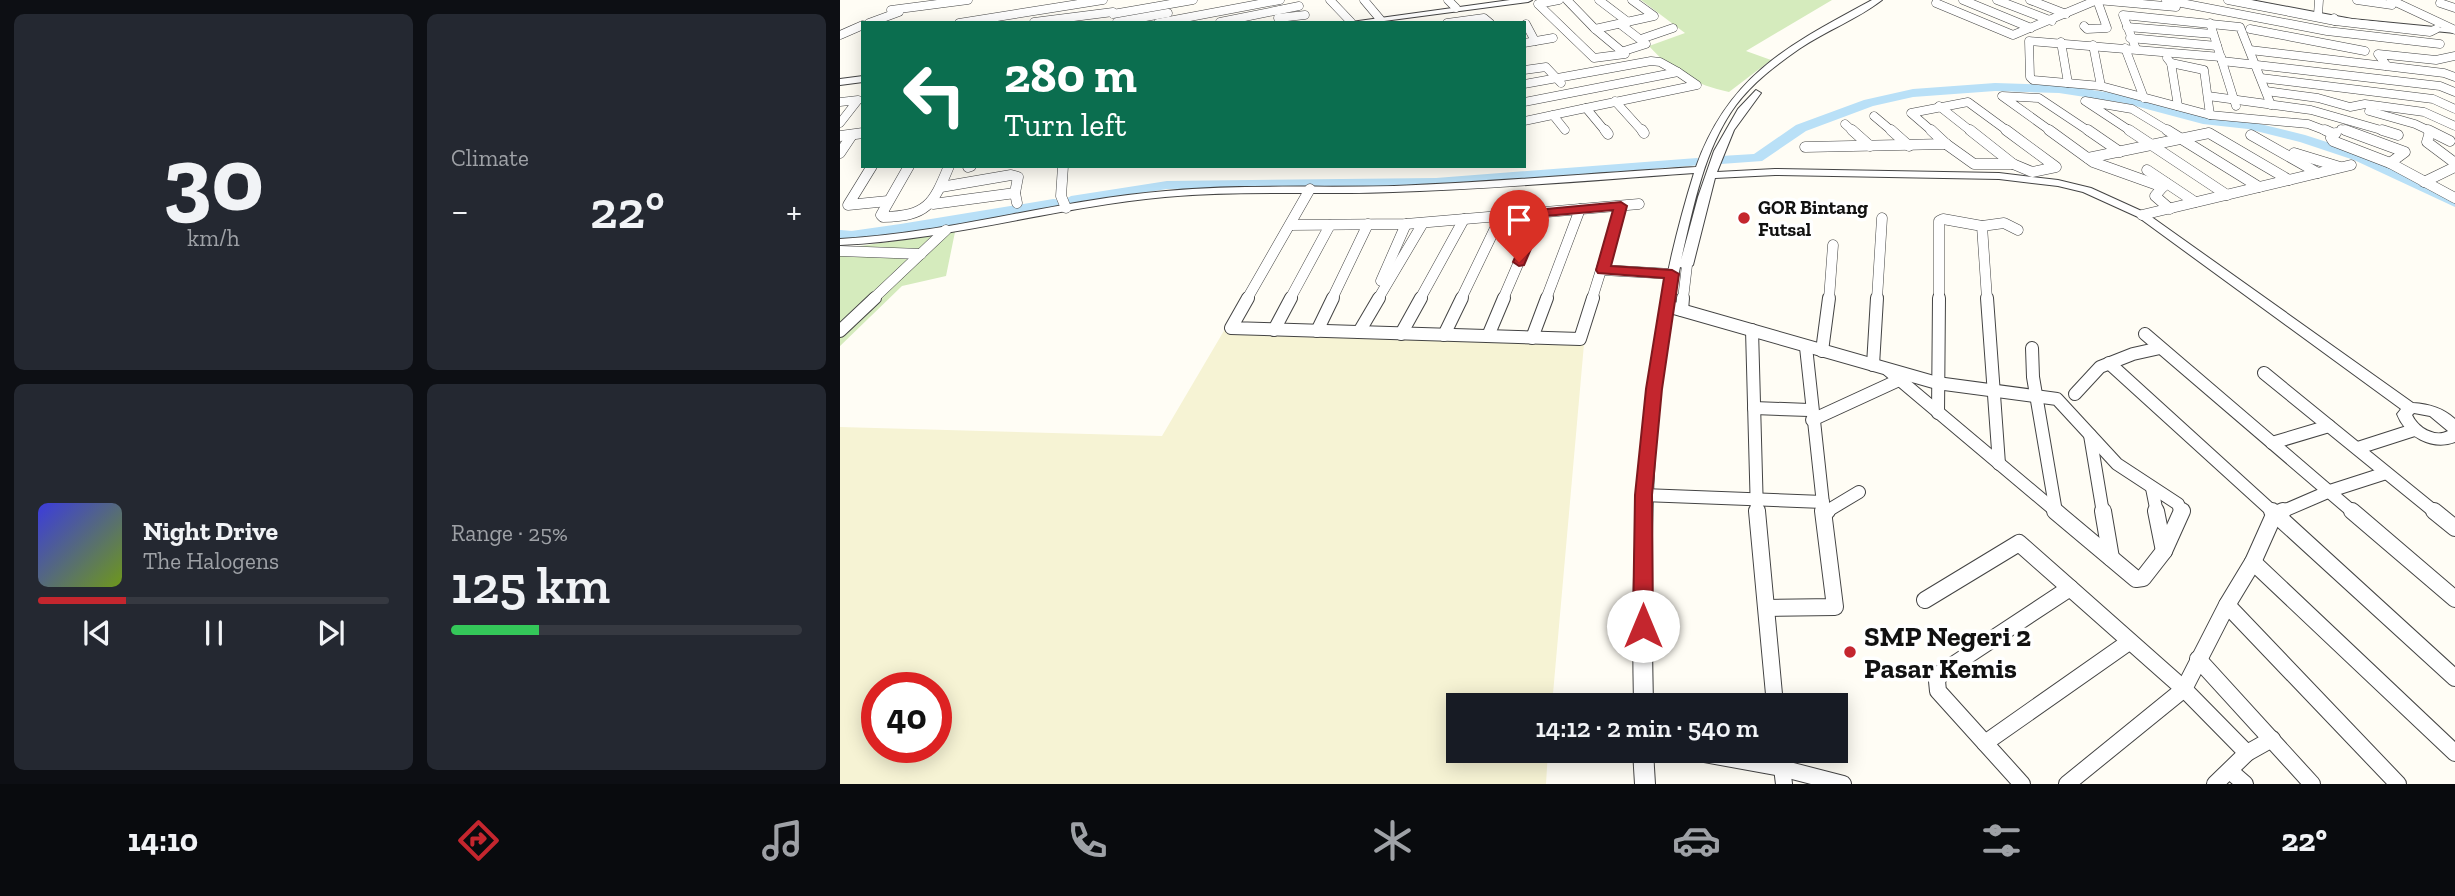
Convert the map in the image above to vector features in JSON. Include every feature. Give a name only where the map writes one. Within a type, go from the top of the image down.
[{"type":"street","points":[[907,11],[908,3],[916,0]]},
{"type":"street","points":[[875,21],[907,11],[968,0]]},
{"type":"street","points":[[1034,21],[1039,0]]},
{"type":"street","points":[[972,21],[1103,0]]},
{"type":"street","points":[[1094,21],[1150,0]]},
{"type":"street","points":[[1114,14],[1194,0]]},
{"type":"street","points":[[1165,21],[1236,0]]},
{"type":"street","points":[[1044,21],[1210,9],[1280,0]]},
{"type":"street","points":[[1330,0],[1347,21]]},
{"type":"street","points":[[1364,0],[1370,21],[1528,0]]},
{"type":"street","points":[[1448,0],[1456,8]]},
{"type":"street","points":[[1559,0],[1538,4],[1594,58],[1624,54],[1624,51],[1645,46],[1641,39],[1599,0]]},
{"type":"street","points":[[1567,0],[1595,29],[1624,51]]},
{"type":"street","points":[[1595,29],[1654,16],[1632,0]]},
{"type":"street","points":[[1674,308],[1673,268],[1699,170],[1715,131],[1739,103],[1838,26],[1878,0]]},
{"type":"street","points":[[1838,26],[1891,0]]},
{"type":"street","points":[[1956,0],[1940,4],[2014,34],[2052,22],[2076,5],[2097,0],[2216,10]]},
{"type":"street","points":[[1963,0],[2031,28]]},
{"type":"street","points":[[1997,0],[2052,22]]},
{"type":"street","points":[[2030,0],[2066,14]]},
{"type":"street","points":[[2097,0],[2100,16]]},
{"type":"street","points":[[2166,0],[2302,27],[2380,39],[2440,44]]},
{"type":"street","points":[[2228,0],[2287,10],[2453,28]]},
{"type":"street","points":[[2239,0],[2334,19],[2402,28],[2453,28]]},
{"type":"street","points":[[2265,0],[2318,12],[2334,19]]},
{"type":"street","points":[[2318,12],[2319,0]]},
{"type":"street","points":[[2357,0],[2392,2],[2453,28]]},
{"type":"street","points":[[2411,0],[2444,14]]},
{"type":"street","points":[[1224,21],[1297,3],[1312,21]]},
{"type":"street","points":[[2440,3],[2455,8]]},
{"type":"street","points":[[1210,9],[1219,21]]},
{"type":"street","points":[[891,10],[907,11]]},
{"type":"street","points":[[989,21],[1036,11]]},
{"type":"street","points":[[1260,21],[1305,15]]},
{"type":"street","points":[[2136,49],[2123,15],[2240,27],[2272,105]]},
{"type":"street","points":[[1468,21],[1484,18],[1488,21]]},
{"type":"street","points":[[2210,23],[2242,117]]},
{"type":"street","points":[[1526,24],[1535,41]]},
{"type":"street","points":[[840,35],[861,26]]},
{"type":"street","points":[[1641,39],[1673,27]]},
{"type":"street","points":[[2127,27],[2213,34]]},
{"type":"street","points":[[2301,39],[2302,27]]},
{"type":"street","points":[[2250,29],[2365,51]]},
{"type":"street","points":[[1526,43],[1553,38]]},
{"type":"street","points":[[2130,38],[2217,46]]},
{"type":"street","points":[[2390,163],[2405,152],[2339,128],[2210,115],[2101,86],[2035,80],[2030,77],[2029,41],[2221,58],[2314,57],[2453,75]]},
{"type":"street","points":[[2061,42],[2068,83]]},
{"type":"street","points":[[2092,46],[2101,86]]},
{"type":"street","points":[[2125,48],[2144,98]]},
{"type":"street","points":[[2163,52],[2171,63],[2178,106]]},
{"type":"street","points":[[2387,66],[2378,54],[2436,60],[2455,56]]},
{"type":"street","points":[[2252,57],[2319,71],[2440,86],[2455,92]]},
{"type":"street","points":[[2314,57],[2329,86]]},
{"type":"street","points":[[1526,84],[1651,61],[1660,62],[1697,85],[1526,121]]},
{"type":"street","points":[[2171,63],[2202,68],[2210,115]]},
{"type":"street","points":[[1526,70],[1545,66],[1571,93]]},
{"type":"street","points":[[1526,102],[1678,72]]},
{"type":"street","points":[[2415,124],[2440,86],[2453,75]]},
{"type":"street","points":[[2260,78],[2433,99],[2455,109]]},
{"type":"street","points":[[840,82],[861,79]]},
{"type":"street","points":[[2266,91],[2318,98],[2357,107],[2415,124],[2453,141]]},
{"type":"street","points":[[2120,152],[2039,98],[2002,96],[2088,158],[2165,185]]},
{"type":"street","points":[[2208,96],[2311,110],[2339,128]]},
{"type":"street","points":[[840,102],[860,99]]},
{"type":"street","points":[[840,123],[860,99]]},
{"type":"street","points":[[1615,101],[1644,133]]},
{"type":"street","points":[[2227,195],[2085,101],[2132,109],[2259,187]]},
{"type":"street","points":[[1643,693],[1643,495],[1654,389],[1711,176],[1739,103]]},
{"type":"street","points":[[1940,106],[2013,164],[2032,172],[2056,167],[1971,103],[1940,106],[1910,114],[1970,163],[2087,190],[2142,215],[2410,408],[2426,409],[2450,416],[2454,436],[2432,438],[2414,429],[2403,414],[2410,408]]},
{"type":"street","points":[[2357,107],[2365,104],[2424,111],[2455,126]]},
{"type":"street","points":[[1586,108],[1608,134]]},
{"type":"street","points":[[1553,115],[1565,130]]},
{"type":"street","points":[[1874,116],[1909,146]]},
{"type":"street","points":[[2398,135],[2346,119],[2331,138],[2390,163],[2455,198]]},
{"type":"street","points":[[1845,124],[1870,146]]},
{"type":"street","points":[[2424,182],[2455,165],[2427,142],[2430,132]]},
{"type":"street","points":[[1831,147],[1855,133]]},
{"type":"street","points":[[840,136],[858,134]]},
{"type":"street","points":[[840,153],[858,134]]},
{"type":"street","points":[[2088,158],[2205,134],[2214,135],[2289,180]]},
{"type":"street","points":[[2250,135],[2318,173]]},
{"type":"street","points":[[2432,146],[2453,141]]},
{"type":"street","points":[[1805,148],[1946,144]]},
{"type":"street","points":[[2269,145],[2340,167]]},
{"type":"street","points":[[1711,176],[1774,172],[1996,171],[2013,164]]},
{"type":"street","points":[[2142,215],[2351,165]]},
{"type":"street","points":[[2128,174],[2161,167]]},
{"type":"street","points":[[871,168],[848,205],[888,201]]},
{"type":"street","points":[[908,168],[888,201],[881,215],[883,217],[930,207],[1016,198],[1018,177],[1011,175],[941,187]]},
{"type":"street","points":[[930,207],[948,168]]},
{"type":"street","points":[[1063,168],[1061,197],[1066,208]]},
{"type":"street","points":[[840,242],[946,230],[1066,208],[1165,194],[1391,189],[1699,170]]},
{"type":"street","points":[[2147,170],[2165,185],[2195,202]]},
{"type":"street","points":[[2165,185],[2156,198],[2170,209]]},
{"type":"street","points":[[1310,189],[1231,328],[1580,339],[1621,206]]},
{"type":"street","points":[[1290,225],[1423,223],[1639,204]]},
{"type":"street","points":[[1532,338],[1580,209]]},
{"type":"street","points":[[1488,337],[1540,213]]},
{"type":"street","points":[[1444,335],[1501,216]]},
{"type":"street","points":[[1873,366],[1882,218]]},
{"type":"street","points":[[1401,334],[1464,219]]},
{"type":"street","points":[[1938,413],[1939,220],[1982,226],[2004,223],[2018,230]]},
{"type":"street","points":[[1359,332],[1423,223]]},
{"type":"street","points":[[1317,331],[1368,224]]},
{"type":"street","points":[[1359,332],[1406,224]]},
{"type":"street","points":[[1274,330],[1330,225]]},
{"type":"street","points":[[1982,226],[1999,464]]},
{"type":"street","points":[[840,331],[946,230]]},
{"type":"street","points":[[1822,351],[1833,245]]},
{"type":"street","points":[[840,251],[921,254]]},
{"type":"street","points":[[1603,270],[1673,268],[1687,265]]},
{"type":"street","points":[[1674,308],[1873,366],[1893,375],[2057,399],[2117,464],[2171,498],[2182,511],[2164,551],[2140,580],[1893,375]]},
{"type":"street","points":[[1752,330],[1756,497],[1774,693]]},
{"type":"street","points":[[2145,334],[2455,599]]},
{"type":"street","points":[[1767,608],[1829,609],[1835,607],[1836,601],[1811,415],[1807,347]]},
{"type":"street","points":[[2032,348],[2033,377],[2056,512]]},
{"type":"street","points":[[2076,394],[2095,370],[2109,363],[2161,348]]},
{"type":"street","points":[[2109,363],[2455,678]]},
{"type":"street","points":[[2263,373],[2455,527]]},
{"type":"street","points":[[1754,408],[1811,415],[1893,375]]},
{"type":"street","points":[[2272,443],[2329,426]]},
{"type":"street","points":[[2358,448],[2414,429]]},
{"type":"street","points":[[2090,435],[2111,558]]},
{"type":"street","points":[[2067,784],[2184,688],[2227,604],[2253,562],[2274,515],[2330,491],[2386,473]]},
{"type":"street","points":[[2152,488],[2164,551]]},
{"type":"street","points":[[1643,495],[1756,497],[1824,507],[1859,492]]},
{"type":"street","points":[[1924,600],[2019,543],[2184,688],[2247,753]]},
{"type":"street","points":[[2253,562],[2455,753]]},
{"type":"street","points":[[2022,784],[1938,691],[1937,681],[1941,673],[2070,588]]},
{"type":"street","points":[[2227,604],[2398,784]]},
{"type":"street","points":[[1985,743],[2129,642]]},
{"type":"street","points":[[2199,659],[2312,784]]},
{"type":"street","points":[[2215,784],[2247,753],[2272,739]]},
{"type":"street","points":[[1644,763],[1645,784]]},
{"type":"street","points":[[1754,763],[1843,784]]},
{"type":"street","points":[[2230,771],[2245,784]]},
{"type":"shaded area","points":[[1225,329],[1584,344],[1553,693],[1446,693],[1446,763],[1547,763],[1546,784],[840,784],[840,427],[1162,436]]},
{"type":"green space","points":[[1641,0],[1832,0],[1746,51],[1771,60],[1729,92],[1685,76],[1657,55],[1649,46],[1685,33]]},
{"type":"green space","points":[[955,232],[946,276],[902,286],[840,346],[840,249]]},
{"type":"waterway","points":[[1721,160],[1757,158],[1801,128],[1869,103],[1913,93],[1995,87],[2059,89],[2125,99],[2203,120],[2248,125],[2305,139],[2359,157],[2455,202]]},
{"type":"waterway","points":[[1071,200],[1167,185],[1436,182],[1697,162]]},
{"type":"waterway","points":[[840,235],[852,236],[901,229],[1054,204]]},
{"type":"place","name":"GOR Bintang Futsal","points":[[1744,218]]},
{"type":"place","name":"SMP Negeri 2 Pasar Kemis","points":[[1850,652]]},
{"type":"route","points":[[1519,262],[1540,213],[1621,206],[1603,270],[1672,274],[1654,389],[1643,495],[1643,626]]}]
